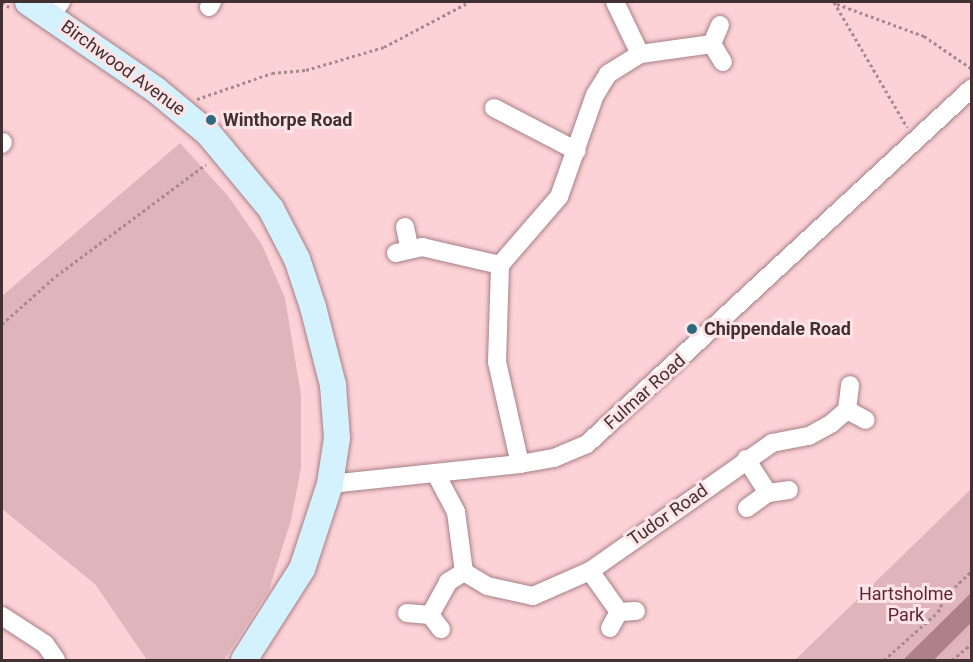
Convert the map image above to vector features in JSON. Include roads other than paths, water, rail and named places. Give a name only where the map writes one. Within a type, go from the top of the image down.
[{"type":"street","name":"Birchwood Avenue","points":[[28,2],[56,9],[194,120],[271,208],[297,259],[333,385],[337,438],[330,484],[302,569],[244,660]]},
{"type":"street","points":[[615,2],[640,54]]},
{"type":"street","points":[[712,44],[720,25]]},
{"type":"street","points":[[520,464],[497,362],[500,265],[559,197],[595,95],[608,74],[640,54],[712,44]]},
{"type":"street","points":[[712,44],[723,62]]},
{"type":"street","name":"Fulmar Road","points":[[330,484],[520,464],[554,458],[587,444],[972,88]]},
{"type":"street","points":[[489,106],[577,151]]},
{"type":"street","points":[[405,227],[403,249],[500,265]]},
{"type":"street","points":[[850,385],[847,410],[866,420]]},
{"type":"street","name":"Tudor Road","points":[[464,572],[497,590],[533,596],[590,571],[746,459],[772,443],[809,436],[847,410]]},
{"type":"street","points":[[746,459],[768,493]]},
{"type":"street","points":[[407,613],[436,622],[448,582],[464,572],[456,512],[436,474]]},
{"type":"street","points":[[747,508],[768,493],[789,490]]},
{"type":"street","points":[[590,571],[627,611],[610,628]]},
{"type":"street","points":[[2,616],[45,644],[56,660]]},
{"type":"place","name":"Winthorpe Road","points":[[211,120]]},
{"type":"place","name":"Chippendale Road","points":[[692,329]]},
{"type":"park label","name":"Hartsholme Park","points":[[906,605]]}]
